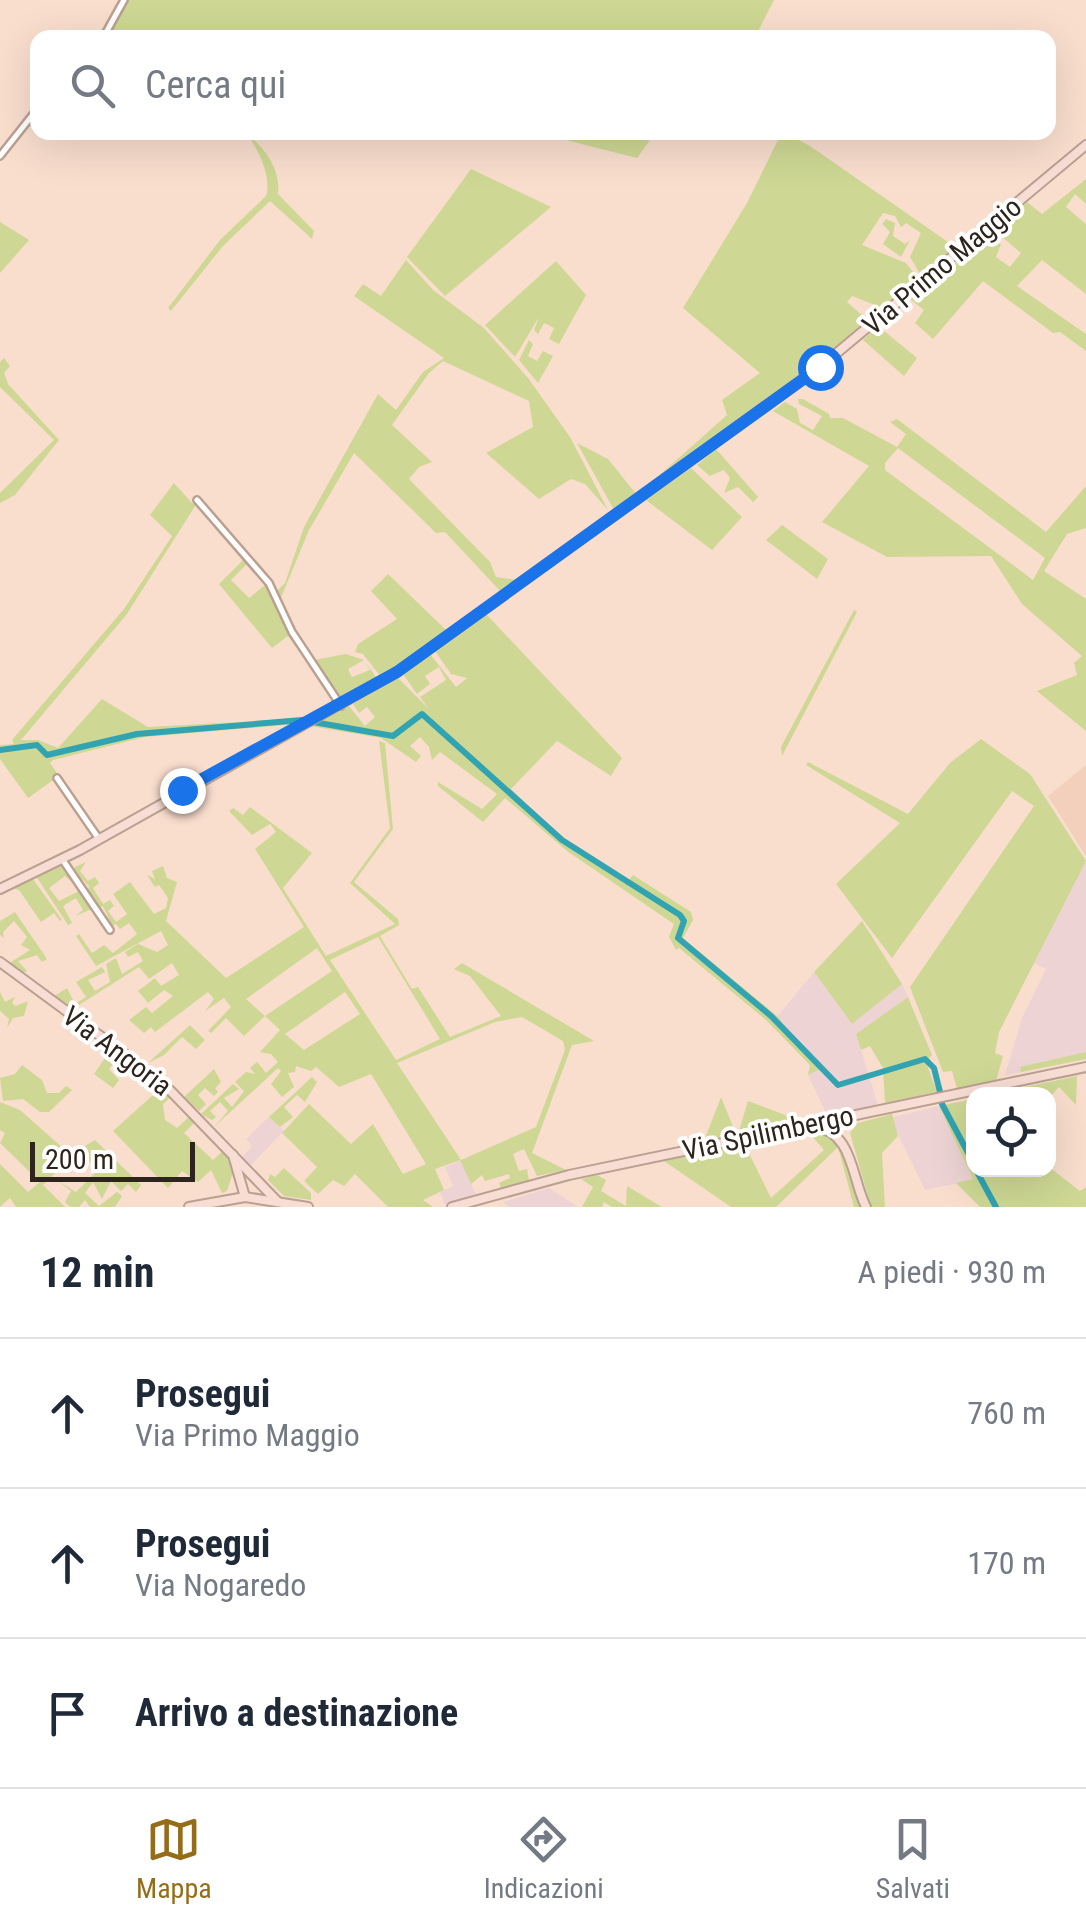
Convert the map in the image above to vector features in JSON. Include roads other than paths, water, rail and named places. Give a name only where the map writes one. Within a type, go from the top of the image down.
[{"type":"street","points":[[107,30],[124,0]]},
{"type":"street","points":[[0,156],[30,118]]},
{"type":"street","name":"Via Primo Maggio","points":[[0,889],[341,706],[412,662],[820,367],[1086,145]]},
{"type":"street","points":[[198,500],[269,583],[292,632],[341,706]]},
{"type":"street","points":[[57,778],[99,839]]},
{"type":"street","points":[[62,859],[110,930]]},
{"type":"street","name":"Via Angoria","points":[[0,962],[136,1059],[228,1147],[275,1204]]},
{"type":"street","name":"Via Spilimbergo","points":[[452,1207],[568,1175],[1086,1066]]},
{"type":"street","points":[[804,1125],[837,1135],[850,1158],[866,1207]]},
{"type":"street","name":"Via Angoria","points":[[228,1147],[245,1197]]},
{"type":"street","points":[[229,1197],[237,1169]]},
{"type":"street","points":[[245,1197],[250,1177]]},
{"type":"street","points":[[189,1207],[229,1197],[308,1207]]},
{"type":"waterway","points":[[0,750],[37,745],[47,755],[137,734],[302,720],[393,736],[422,714],[562,840],[680,915],[684,921],[678,938],[771,1016],[838,1085],[925,1059],[934,1068],[940,1092]]},
{"type":"waterway","points":[[942,1104],[966,1149]]},
{"type":"waterway","points":[[980,1177],[996,1207]]}]
